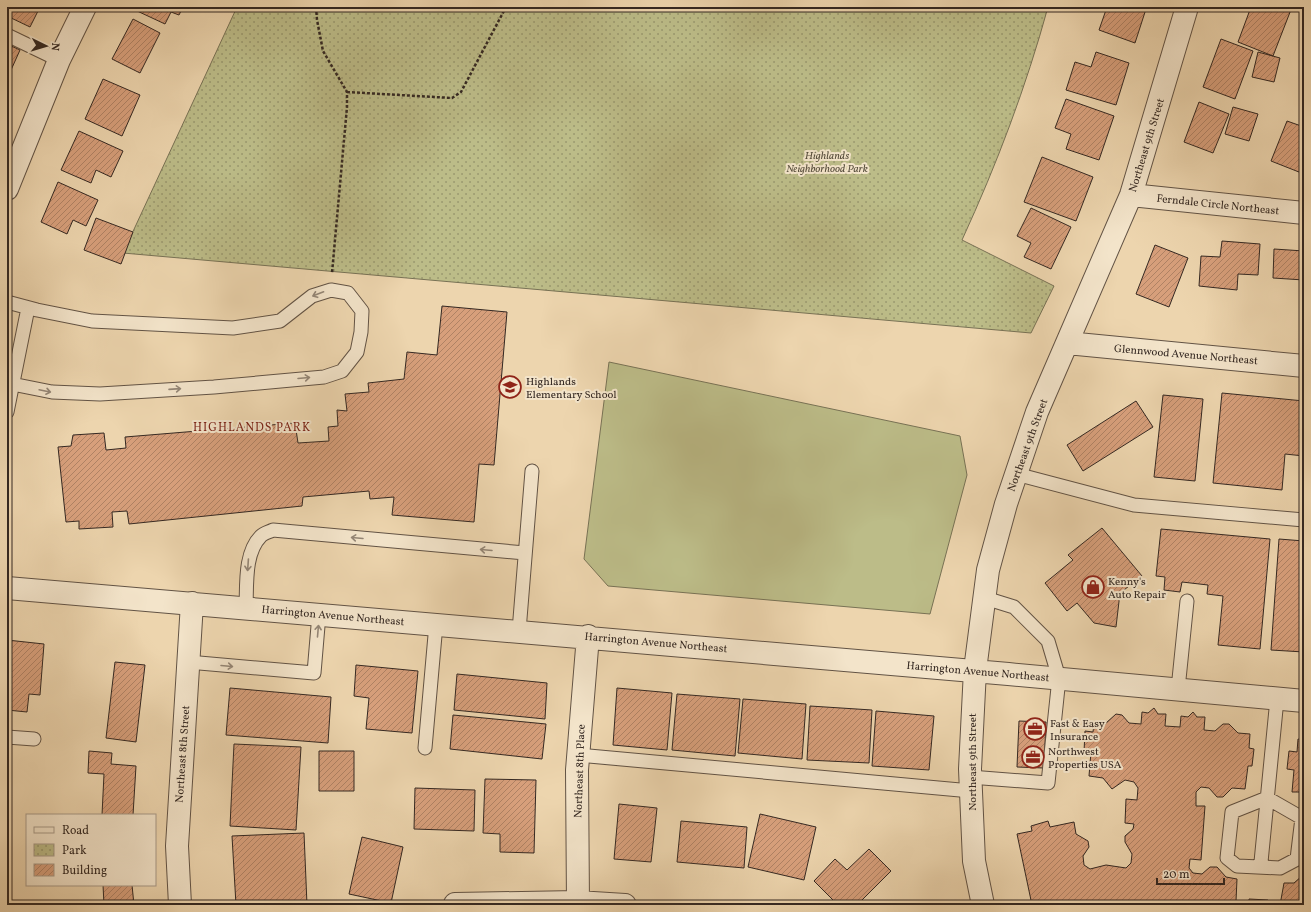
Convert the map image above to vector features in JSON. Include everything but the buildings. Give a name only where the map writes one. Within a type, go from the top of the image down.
[{"type":"street","points":[[7,189],[59,60],[85,7]]},
{"type":"street","name":"Northeast 9th Street","points":[[983,905],[974,861],[970,784],[975,670],[988,570],[1006,504],[1037,412],[1131,195],[1187,7]]},
{"type":"street","name":"Ferndale Circle Northeast","points":[[1131,195],[1304,213]]},
{"type":"street","name":"Glennwood Avenue Northeast","points":[[1067,343],[1304,366]]},
{"type":"street","name":"Harrington Avenue Northeast","points":[[7,588],[519,630],[975,670],[1304,702]]},
{"type":"street","name":"Northeast 8th Street","points":[[180,905],[176,846],[192,604]]},
{"type":"street","name":"Northeast 8th Place","points":[[577,904],[577,770],[588,636]]},
{"type":"street","points":[[456,904],[625,905]]},
{"type":"lane","points":[[7,35],[59,60]]},
{"type":"lane","points":[[7,302],[28,308],[92,321],[233,328],[280,321],[312,296],[331,290],[348,293],[362,311],[361,332],[357,352],[342,371],[324,377],[214,387],[100,394],[52,392],[9,384]]},
{"type":"lane","points":[[7,412],[9,384],[28,308]]},
{"type":"lane","points":[[519,630],[532,471]]},
{"type":"lane","points":[[1016,474],[1134,505],[1304,520]]},
{"type":"lane","points":[[246,608],[249,558],[254,546],[262,535],[273,530],[525,553]]},
{"type":"lane","points":[[578,755],[970,784],[1048,783],[1059,678],[1048,641],[1014,607],[985,598]]},
{"type":"lane","points":[[1178,690],[1187,601]]},
{"type":"lane","points":[[188,662],[314,673],[319,614]]},
{"type":"lane","points":[[426,748],[436,624]]},
{"type":"lane","points":[[1261,862],[1277,699]]},
{"type":"lane","points":[[7,736],[34,739]]},
{"type":"lane","points":[[1267,798],[1302,818],[1297,859],[1280,868],[1237,866],[1227,858],[1232,812],[1267,798]]},
{"type":"path","points":[[316,7],[323,51],[347,92],[347,107],[331,290]]},
{"type":"path","points":[[347,92],[452,98],[461,92],[506,7]]},
{"type":"green space","name":"Highlands Neighborhood Park","points":[[237,7],[1048,7],[1010,125],[962,240],[1054,286],[1031,333],[123,253]]},
{"type":"green space","points":[[609,362],[960,436],[967,475],[930,614],[608,586],[584,559]]},
{"type":"place","name":"Highlands Elementary School","points":[[510,387]]},
{"type":"place","name":"Kenny's Auto Repair","points":[[1093,587]]},
{"type":"place","name":"Fast & Easy Insurance","points":[[1035,729]]},
{"type":"place","name":"Northwest Properties USA","points":[[1033,757]]},
{"type":"district","name":"HIGHLANDS PARK","points":[[252,427]]}]
